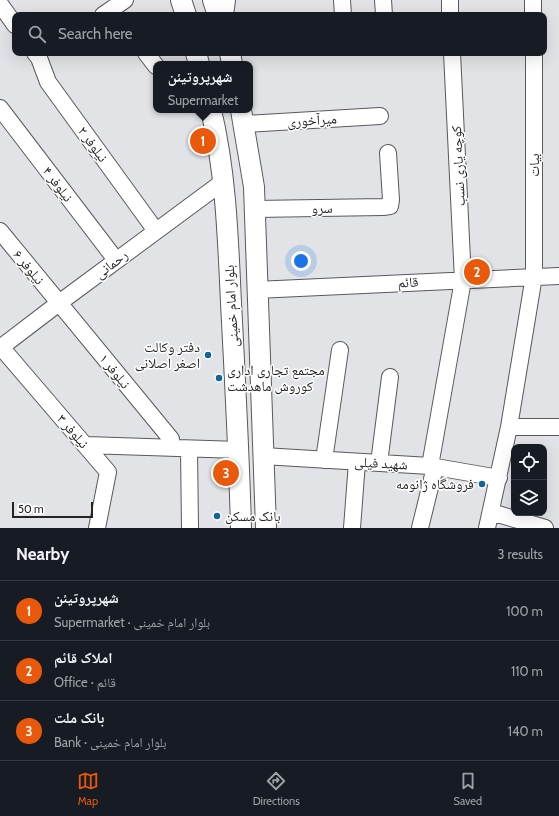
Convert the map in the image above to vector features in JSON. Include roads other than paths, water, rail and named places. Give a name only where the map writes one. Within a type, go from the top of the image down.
[{"type":"main road","points":[[181,0],[185,12]]},
{"type":"main road","points":[[213,0],[217,12]]},
{"type":"main road","name":"بلوار امام خمینی","points":[[211,113],[224,181],[239,450],[241,528]]},
{"type":"main road","name":"بلوار امام خمینی","points":[[242,117],[254,187],[256,290],[266,528]]},
{"type":"street","points":[[109,10],[125,0]]},
{"type":"street","points":[[225,12],[227,0]]},
{"type":"street","points":[[342,0],[343,12]]},
{"type":"street","points":[[383,0],[384,12]]},
{"type":"street","points":[[450,0],[450,12]]},
{"type":"street","points":[[533,0],[534,12]]},
{"type":"street","points":[[0,4],[12,20]]},
{"type":"street","name":"نیلوفر ۲","points":[[40,56],[48,82],[156,231]]},
{"type":"street","name":"کوچه یاری نسب","points":[[420,528],[432,467],[463,280],[452,56]]},
{"type":"street","name":"بیات","points":[[487,528],[509,427],[534,276],[534,56]]},
{"type":"street","name":"نیلوفر ۴","points":[[0,108],[116,260]]},
{"type":"street","name":"میرآخوری","points":[[242,117],[380,116]]},
{"type":"street","name":"سرو","points":[[254,208],[390,206],[391,200],[388,153]]},
{"type":"street","name":"رحمانی","points":[[1,348],[116,260],[224,181]]},
{"type":"street","name":"نیلوفر ۶","points":[[0,231],[59,303]]},
{"type":"street","name":"قائم","points":[[256,290],[559,276]]},
{"type":"street","name":"نیلوفر ۱","points":[[59,303],[170,439]]},
{"type":"street","name":"نیلوفر ۳","points":[[1,348],[108,472],[97,528]]},
{"type":"street","points":[[324,460],[340,350]]},
{"type":"street","points":[[379,463],[390,377]]},
{"type":"street","points":[[509,427],[559,427]]},
{"type":"street","points":[[86,445],[239,450]]},
{"type":"street","points":[[189,449],[190,528]]},
{"type":"street","name":"شهید فیلی","points":[[263,456],[432,467],[499,478]]},
{"type":"street","points":[[352,528],[357,462]]},
{"type":"street","points":[[491,512],[544,528]]},
{"type":"place","name":"شهرپروتیئن","points":[[203,141]]},
{"type":"place","name":"املاک قائم","points":[[477,272]]},
{"type":"place","name":"دفتر وکالت اصغر اصلانی","points":[[208,355]]},
{"type":"place","name":"مجتمع تجاری اداری کوروش ماهدشت","points":[[219,378]]},
{"type":"place","name":"بانک ملت","points":[[226,473]]},
{"type":"place","name":"فروشگاه ژانومه","points":[[482,484]]},
{"type":"place","name":"بانک مسکن","points":[[217,516]]}]
